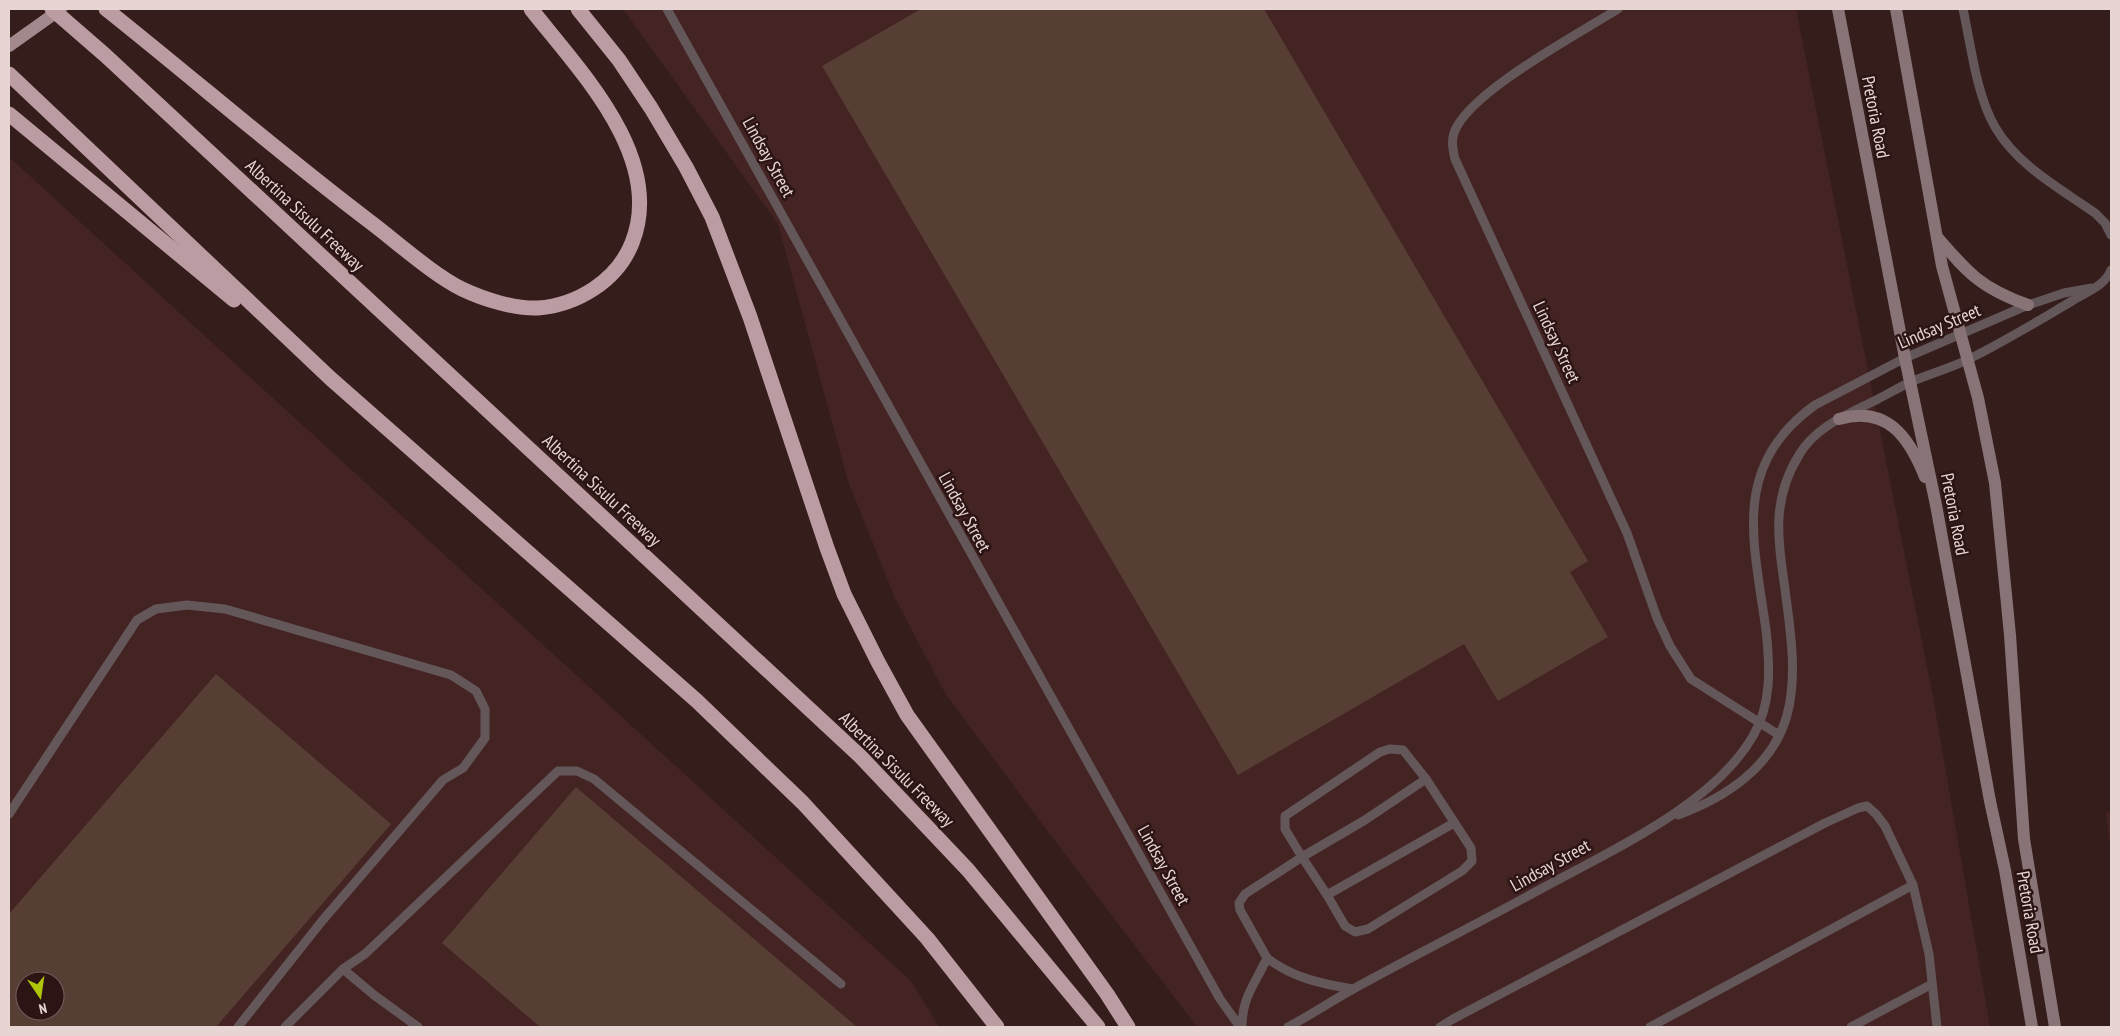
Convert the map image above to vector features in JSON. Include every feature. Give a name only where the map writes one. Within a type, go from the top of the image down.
[{"type":"highway","name":"Albertina Sisulu Freeway","points":[[52,9],[861,757],[968,870],[1098,1027]]},
{"type":"highway","points":[[106,9],[278,151],[441,276],[476,295],[532,308],[567,302],[587,293],[602,283],[618,268],[630,249],[638,222],[640,198],[638,180],[628,147],[608,110],[531,9]]},
{"type":"highway","points":[[524,9],[570,59]]},
{"type":"highway","points":[[578,9],[618,60],[651,108],[686,167],[712,217],[747,309],[844,594],[878,662],[907,715],[1107,994],[1128,1027]]},
{"type":"highway","points":[[9,74],[330,378]]},
{"type":"highway","points":[[10,116],[330,378],[697,701],[803,803],[927,938],[996,1027]]},
{"type":"main road","points":[[9,46],[60,9]]},
{"type":"main road","name":"Pretoria Road","points":[[1838,9],[1905,358],[1936,505],[1990,800],[2005,870],[2032,1027]]},
{"type":"main road","name":"Pretoria Road","points":[[1896,9],[1937,237],[1960,335],[1978,398],[1995,483],[2010,636],[2024,839],[2055,1027]]},
{"type":"main road","points":[[1937,237],[1977,280],[2004,296],[2028,305]]},
{"type":"main road","points":[[1839,420],[1853,415],[1867,416],[1885,421],[1896,429],[1915,455],[1936,505]]},
{"type":"lane","name":"Lindsay Street","points":[[667,9],[1220,999],[1241,1027]]},
{"type":"lane","name":"Lindsay Street","points":[[1618,9],[1530,63],[1478,100],[1461,118],[1454,133],[1452,145],[1459,168],[1627,533],[1657,618],[1670,646],[1691,678],[1779,734]]},
{"type":"lane","points":[[1964,9],[1980,88],[1994,125],[2003,139],[2020,158],[2039,174],[2096,212],[2105,223],[2111,235]]},
{"type":"lane","name":"Lindsay Street","points":[[1670,817],[1703,806],[1737,786],[1756,768],[1779,734],[1787,715],[1793,664],[1780,556],[1778,522],[1780,503],[1787,478],[1801,452],[1815,435],[1839,420],[1911,382],[1968,360],[2102,284],[2111,270]]},
{"type":"lane","name":"Lindsay Street","points":[[1288,1027],[1353,989],[1506,908],[1670,817],[1726,771],[1753,737],[1760,722],[1770,680],[1770,659],[1753,530],[1754,494],[1760,474],[1780,437],[1804,413],[1840,391],[1905,358],[2028,305],[2064,293],[2092,288]]},
{"type":"lane","points":[[9,814],[137,620],[156,609],[186,605],[225,609],[451,676],[476,691],[485,709],[485,738],[463,768],[443,780],[328,914],[238,1027]]},
{"type":"lane","points":[[1390,749],[1403,750],[1426,779],[1471,848],[1472,861],[1462,871],[1368,929],[1355,932],[1345,926],[1302,858],[1285,829],[1285,816],[1380,752],[1390,749]]},
{"type":"lane","points":[[285,1027],[343,968],[365,954],[558,771],[577,771],[594,779],[841,984]]},
{"type":"lane","points":[[1353,989],[1317,983],[1282,970],[1267,958],[1240,910],[1239,904],[1245,894],[1365,820],[1426,779]]},
{"type":"lane","points":[[1440,1027],[1816,828],[1858,808],[1867,806],[1885,826],[1913,885],[1929,954],[1938,1027]]},
{"type":"lane","points":[[1326,895],[1454,823]]},
{"type":"lane","points":[[1650,1027],[1913,885]]},
{"type":"lane","points":[[1241,1027],[1245,999],[1267,958]]},
{"type":"lane","points":[[343,968],[374,995],[418,1027]]},
{"type":"lane","points":[[1851,1027],[1932,984]]},
{"type":"shaded area","points":[[623,9],[1796,9],[1933,697],[1990,1027],[1197,1027],[945,693],[895,598],[848,481],[778,224]]},
{"type":"shaded area","points":[[9,157],[911,981],[939,1027],[9,1027]]},
{"type":"shaded area","points":[[2111,812],[2111,852],[2106,813]]},
{"type":"building","points":[[921,9],[1264,9],[1588,561],[1570,572],[1608,637],[1498,701],[1464,644],[1238,775],[822,66]]},
{"type":"building","points":[[216,674],[391,824],[216,1027],[9,1027],[9,914]]},
{"type":"building","points":[[576,787],[857,1027],[540,1027],[442,943]]}]
